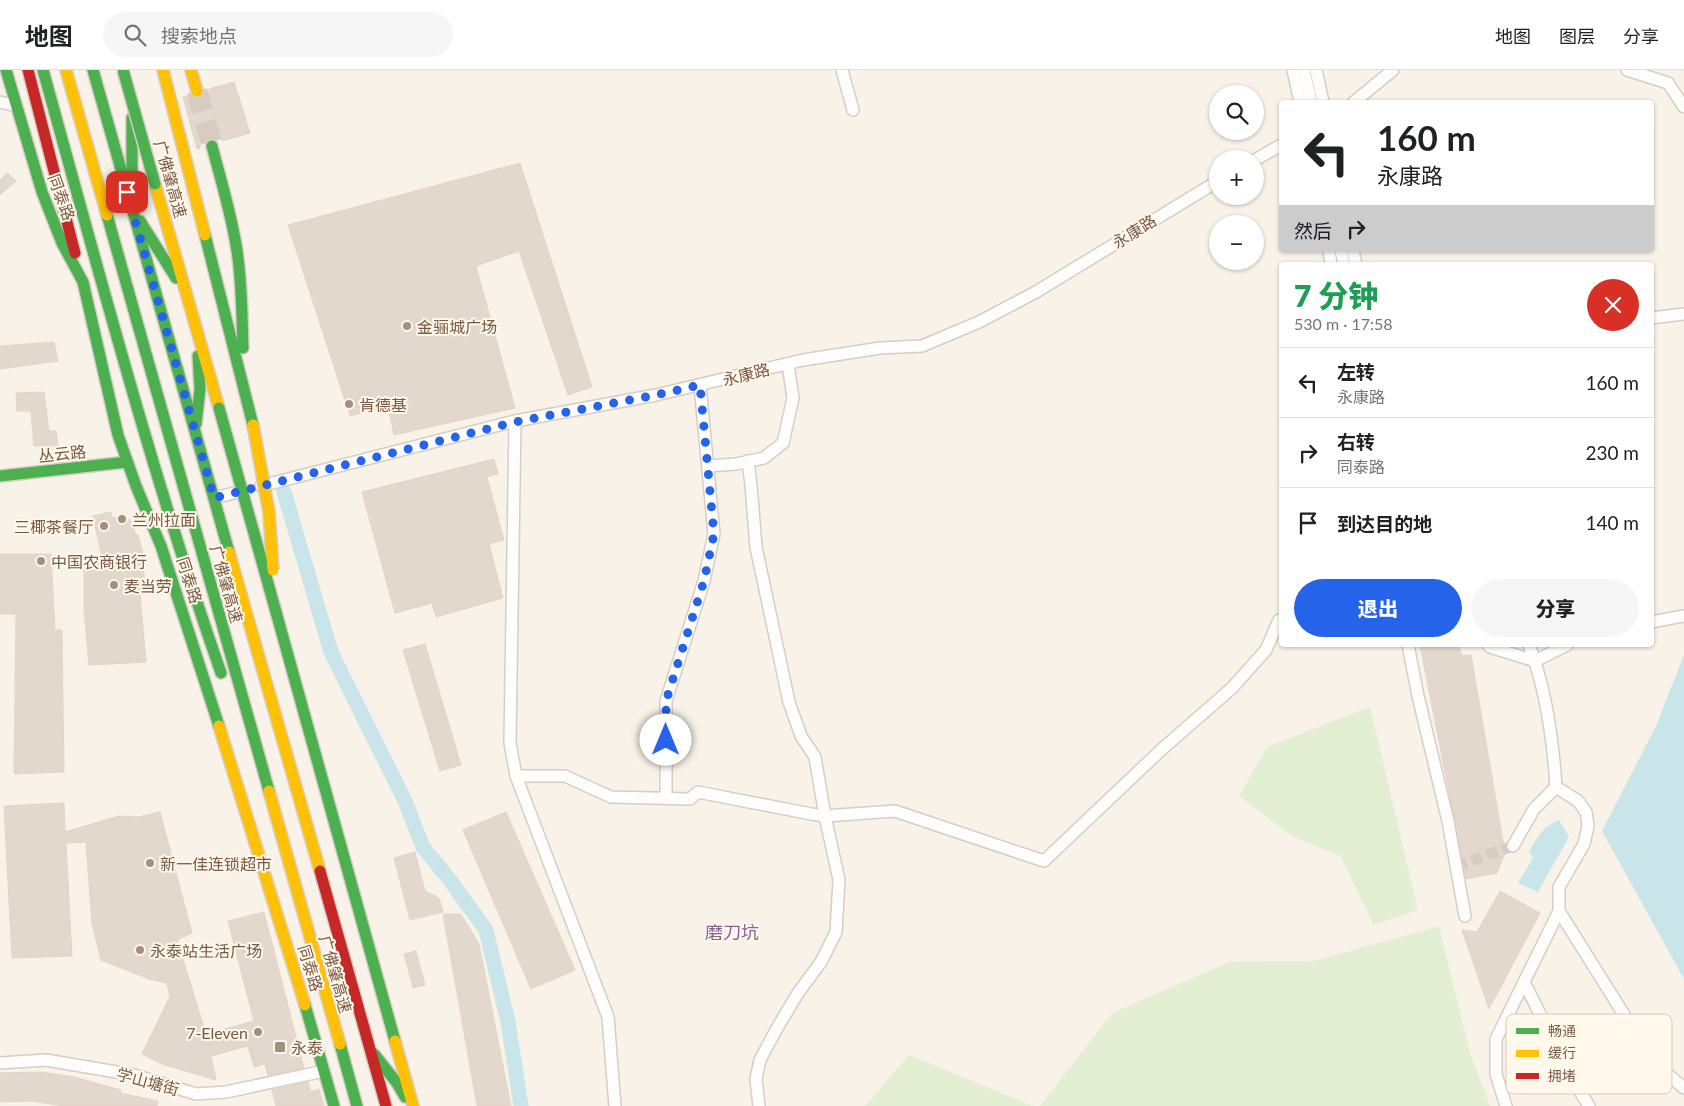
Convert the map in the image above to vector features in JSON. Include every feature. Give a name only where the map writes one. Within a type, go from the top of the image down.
[{"type":"main road","name":"同泰路","points":[[6,70],[42,192],[62,243],[83,282],[115,422],[127,462],[170,572],[277,913],[334,1106]]},
{"type":"main road","points":[[28,70],[83,282]]},
{"type":"main road","points":[[43,70],[142,426],[184,566],[226,687]]},
{"type":"main road","name":"广佛肇高速","points":[[66,70],[357,1106]]},
{"type":"main road","points":[[93,70],[386,1106]]},
{"type":"main road","name":"广佛肇高速","points":[[123,70],[413,1106]]},
{"type":"main road","points":[[131,70],[132,208],[172,268],[193,323],[198,347],[200,388],[195,434]]},
{"type":"main road","points":[[163,70],[253,426],[270,512],[276,612]]},
{"type":"main road","points":[[191,70],[197,91]]},
{"type":"main road","points":[[212,146],[238,256],[245,371],[253,426]]},
{"type":"main road","name":"丛云路","points":[[0,476],[127,462]]},
{"type":"main road","points":[[233,706],[280,836]]},
{"type":"main road","points":[[277,913],[311,970],[322,993],[357,1106]]},
{"type":"main road","points":[[370,1050],[397,1083],[408,1106]]},
{"type":"street","points":[[842,70],[853,110]]},
{"type":"street","points":[[1292,70],[1300,100]]},
{"type":"street","points":[[1304,70],[1311,100]]},
{"type":"street","points":[[1316,70],[1323,100]]},
{"type":"street","points":[[1356,100],[1393,70]]},
{"type":"street","points":[[1627,70],[1668,82],[1684,106]]},
{"type":"street","points":[[0,102],[17,106]]},
{"type":"street","points":[[1264,155],[1279,146]]},
{"type":"street","name":"永康路","points":[[214,498],[515,422],[656,395],[788,364],[880,348],[922,346],[979,322],[1036,292],[1209,186]]},
{"type":"street","points":[[1654,318],[1684,314]]},
{"type":"street","points":[[708,466],[748,462],[764,458],[783,443],[793,398],[788,364]]},
{"type":"street","points":[[666,798],[666,701],[704,581],[714,534],[700,385]]},
{"type":"street","points":[[515,422],[510,743],[516,776],[608,1017],[615,1106]]},
{"type":"street","points":[[748,462],[756,547],[789,702],[801,736],[815,757],[839,880],[836,932],[821,962],[798,993],[760,1060],[756,1079],[759,1106]]},
{"type":"street","points":[[1654,621],[1684,616]]},
{"type":"street","points":[[516,776],[565,776],[611,797],[690,798],[698,792],[825,816],[895,811],[1044,861],[1161,750],[1232,688],[1266,650],[1279,620]]},
{"type":"street","points":[[1408,647],[1418,696],[1448,821],[1465,916]]},
{"type":"street","points":[[1490,647],[1535,660],[1563,647]]},
{"type":"street","points":[[1513,846],[1534,809],[1556,787],[1548,723],[1535,660],[1530,647]]},
{"type":"street","points":[[1508,1014],[1559,911],[1559,887],[1584,844],[1588,826],[1586,812],[1578,801],[1556,787]]},
{"type":"street","points":[[1559,911],[1624,1014]]},
{"type":"street","points":[[1524,982],[1540,1014]]},
{"type":"street","points":[[1506,1019],[1496,1039],[1496,1074],[1506,1106]]},
{"type":"street","name":"学山塘街","points":[[0,1063],[46,1060],[134,1075],[196,1094],[226,1092],[324,1071]]},
{"type":"street","points":[[1672,1078],[1684,1088]]},
{"type":"street","points":[[1582,1094],[1589,1106]]},
{"type":"green space","points":[[1370,707],[1418,910],[1374,925],[1340,856],[1292,836],[1239,796],[1267,747]]},
{"type":"green space","points":[[1439,926],[1470,1053],[1490,1106],[1040,1106],[1112,1013],[1230,962],[1314,961]]},
{"type":"green space","points":[[909,1055],[1033,1106],[865,1106]]},
{"type":"water","points":[[1684,655],[1684,979],[1602,831],[1656,726]]},
{"type":"water","points":[[1559,820],[1569,837],[1538,892],[1518,883],[1533,858],[1529,851],[1541,832]]},
{"type":"building","points":[[234,82],[250,133],[223,141],[216,134],[208,134],[200,142],[200,148],[197,149],[183,97],[186,96],[194,103],[201,103],[209,94],[209,89]]},
{"type":"building","name":"金骊城广场","points":[[520,163],[592,387],[568,395],[519,251],[476,266],[515,408],[394,435],[388,406],[350,416],[288,225]]},
{"type":"building","points":[[7,173],[16,181],[0,195],[0,180]]},
{"type":"building","points":[[54,342],[58,361],[0,369],[0,346]]},
{"type":"building","points":[[44,392],[49,431],[56,431],[58,446],[34,446],[31,411],[17,411],[16,393]]},
{"type":"building","points":[[494,459],[498,474],[487,477],[504,540],[489,544],[503,598],[436,617],[432,603],[395,613],[362,492]]},
{"type":"building","points":[[111,512],[112,518],[124,517],[130,520],[136,535],[138,535],[143,554],[145,594],[140,594],[146,662],[89,665],[84,609],[84,564],[103,562],[93,516]]},
{"type":"building","points":[[0,554],[51,554],[55,630],[62,630],[64,772],[14,774],[16,614],[0,614]]},
{"type":"building","points":[[425,644],[461,765],[440,771],[403,650]]},
{"type":"building","points":[[1420,647],[1459,647],[1462,656],[1471,655],[1505,853],[1497,873],[1466,879]]},
{"type":"building","points":[[64,803],[65,832],[119,816],[138,817],[160,812],[192,933],[177,940],[206,1034],[254,1021],[228,921],[264,912],[304,1068],[268,1075],[265,1064],[254,1067],[248,1046],[211,1056],[216,1080],[162,1064],[142,1054],[170,996],[167,983],[149,979],[101,960],[92,924],[86,842],[66,843],[72,956],[12,958],[4,806]]},
{"type":"building","points":[[506,812],[575,970],[531,989],[463,830]]},
{"type":"building","points":[[415,852],[425,891],[439,898],[443,912],[410,920],[394,858]]},
{"type":"building","points":[[1500,891],[1540,913],[1489,1009],[1462,930],[1477,932]]},
{"type":"building","points":[[443,914],[461,914],[479,944],[511,1106],[477,1106]]},
{"type":"building","points":[[416,951],[425,985],[413,988],[404,954]]},
{"type":"building","points":[[41,1072],[74,1077],[121,1090],[120,1093],[158,1101],[157,1106],[64,1106],[30,1101],[0,1102],[0,1073]]},
{"type":"building","points":[[308,1082],[311,1092],[319,1089],[324,1106],[276,1106],[272,1090]]},
{"type":"waterway","points":[[284,492],[331,652],[405,801],[423,847],[486,930],[508,1022],[521,1106]]},
{"type":"tunnel","points":[[197,91],[212,146]]},
{"type":"tunnel","points":[[1456,866],[1513,846]]},
{"type":"traffic: fast","points":[[6,70],[42,192],[62,243],[83,282],[118,435],[136,486],[161,546],[219,726]]},
{"type":"traffic: fast","points":[[43,70],[149,448],[221,673]]},
{"type":"traffic: fast","points":[[93,70],[229,552]]},
{"type":"traffic: fast","points":[[123,70],[155,184]]},
{"type":"traffic: fast","points":[[132,118],[132,189]]},
{"type":"traffic: fast","points":[[212,146],[229,212],[239,263],[243,348]]},
{"type":"traffic: fast","points":[[107,215],[269,791]]},
{"type":"traffic: fast","points":[[140,221],[176,278]]},
{"type":"traffic: fast","points":[[205,235],[253,425]]},
{"type":"traffic: fast","points":[[196,424],[200,389],[198,356]]},
{"type":"traffic: fast","points":[[219,408],[276,612]]},
{"type":"traffic: fast","points":[[0,476],[127,462]]},
{"type":"traffic: fast","points":[[276,612],[395,1041]]},
{"type":"traffic: fast","points":[[305,1005],[334,1106]]},
{"type":"traffic: fast","points":[[340,1044],[357,1106]]},
{"type":"traffic: fast","points":[[374,1054],[397,1083],[405,1097]]},
{"type":"traffic: slow","points":[[66,70],[107,215]]},
{"type":"traffic: slow","points":[[163,70],[205,235]]},
{"type":"traffic: slow","points":[[191,70],[197,91]]},
{"type":"traffic: slow","points":[[155,184],[219,408]]},
{"type":"traffic: slow","points":[[253,425],[269,512],[273,570]]},
{"type":"traffic: slow","points":[[229,552],[320,871]]},
{"type":"traffic: slow","points":[[219,726],[305,1005]]},
{"type":"traffic: slow","points":[[269,791],[340,1044]]},
{"type":"traffic: slow","points":[[395,1041],[413,1106]]},
{"type":"traffic: jam","points":[[28,70],[75,253]]},
{"type":"traffic: jam","points":[[320,871],[386,1106]]},
{"type":"place","name":"金骊城广场","points":[[407,326]]},
{"type":"place","name":"肯德基","points":[[349,404]]},
{"type":"place","name":"兰州拉面","points":[[122,519]]},
{"type":"place","name":"三椰茶餐厅","points":[[104,526]]},
{"type":"place","name":"中国农商银行","points":[[41,561]]},
{"type":"place","name":"麦当劳","points":[[114,585]]},
{"type":"place","name":"新一佳连锁超市","points":[[150,863]]},
{"type":"place","name":"永泰站生活广场","points":[[140,950]]},
{"type":"place","name":"7-Eleven","points":[[258,1032]]},
{"type":"place","name":"永泰","points":[[280,1047]]},
{"type":"district","name":"磨刀坑","points":[[732,932]]},
{"type":"route","points":[[127,192],[214,498],[515,422],[700,385],[714,534],[704,581],[666,701],[666,740]]}]
